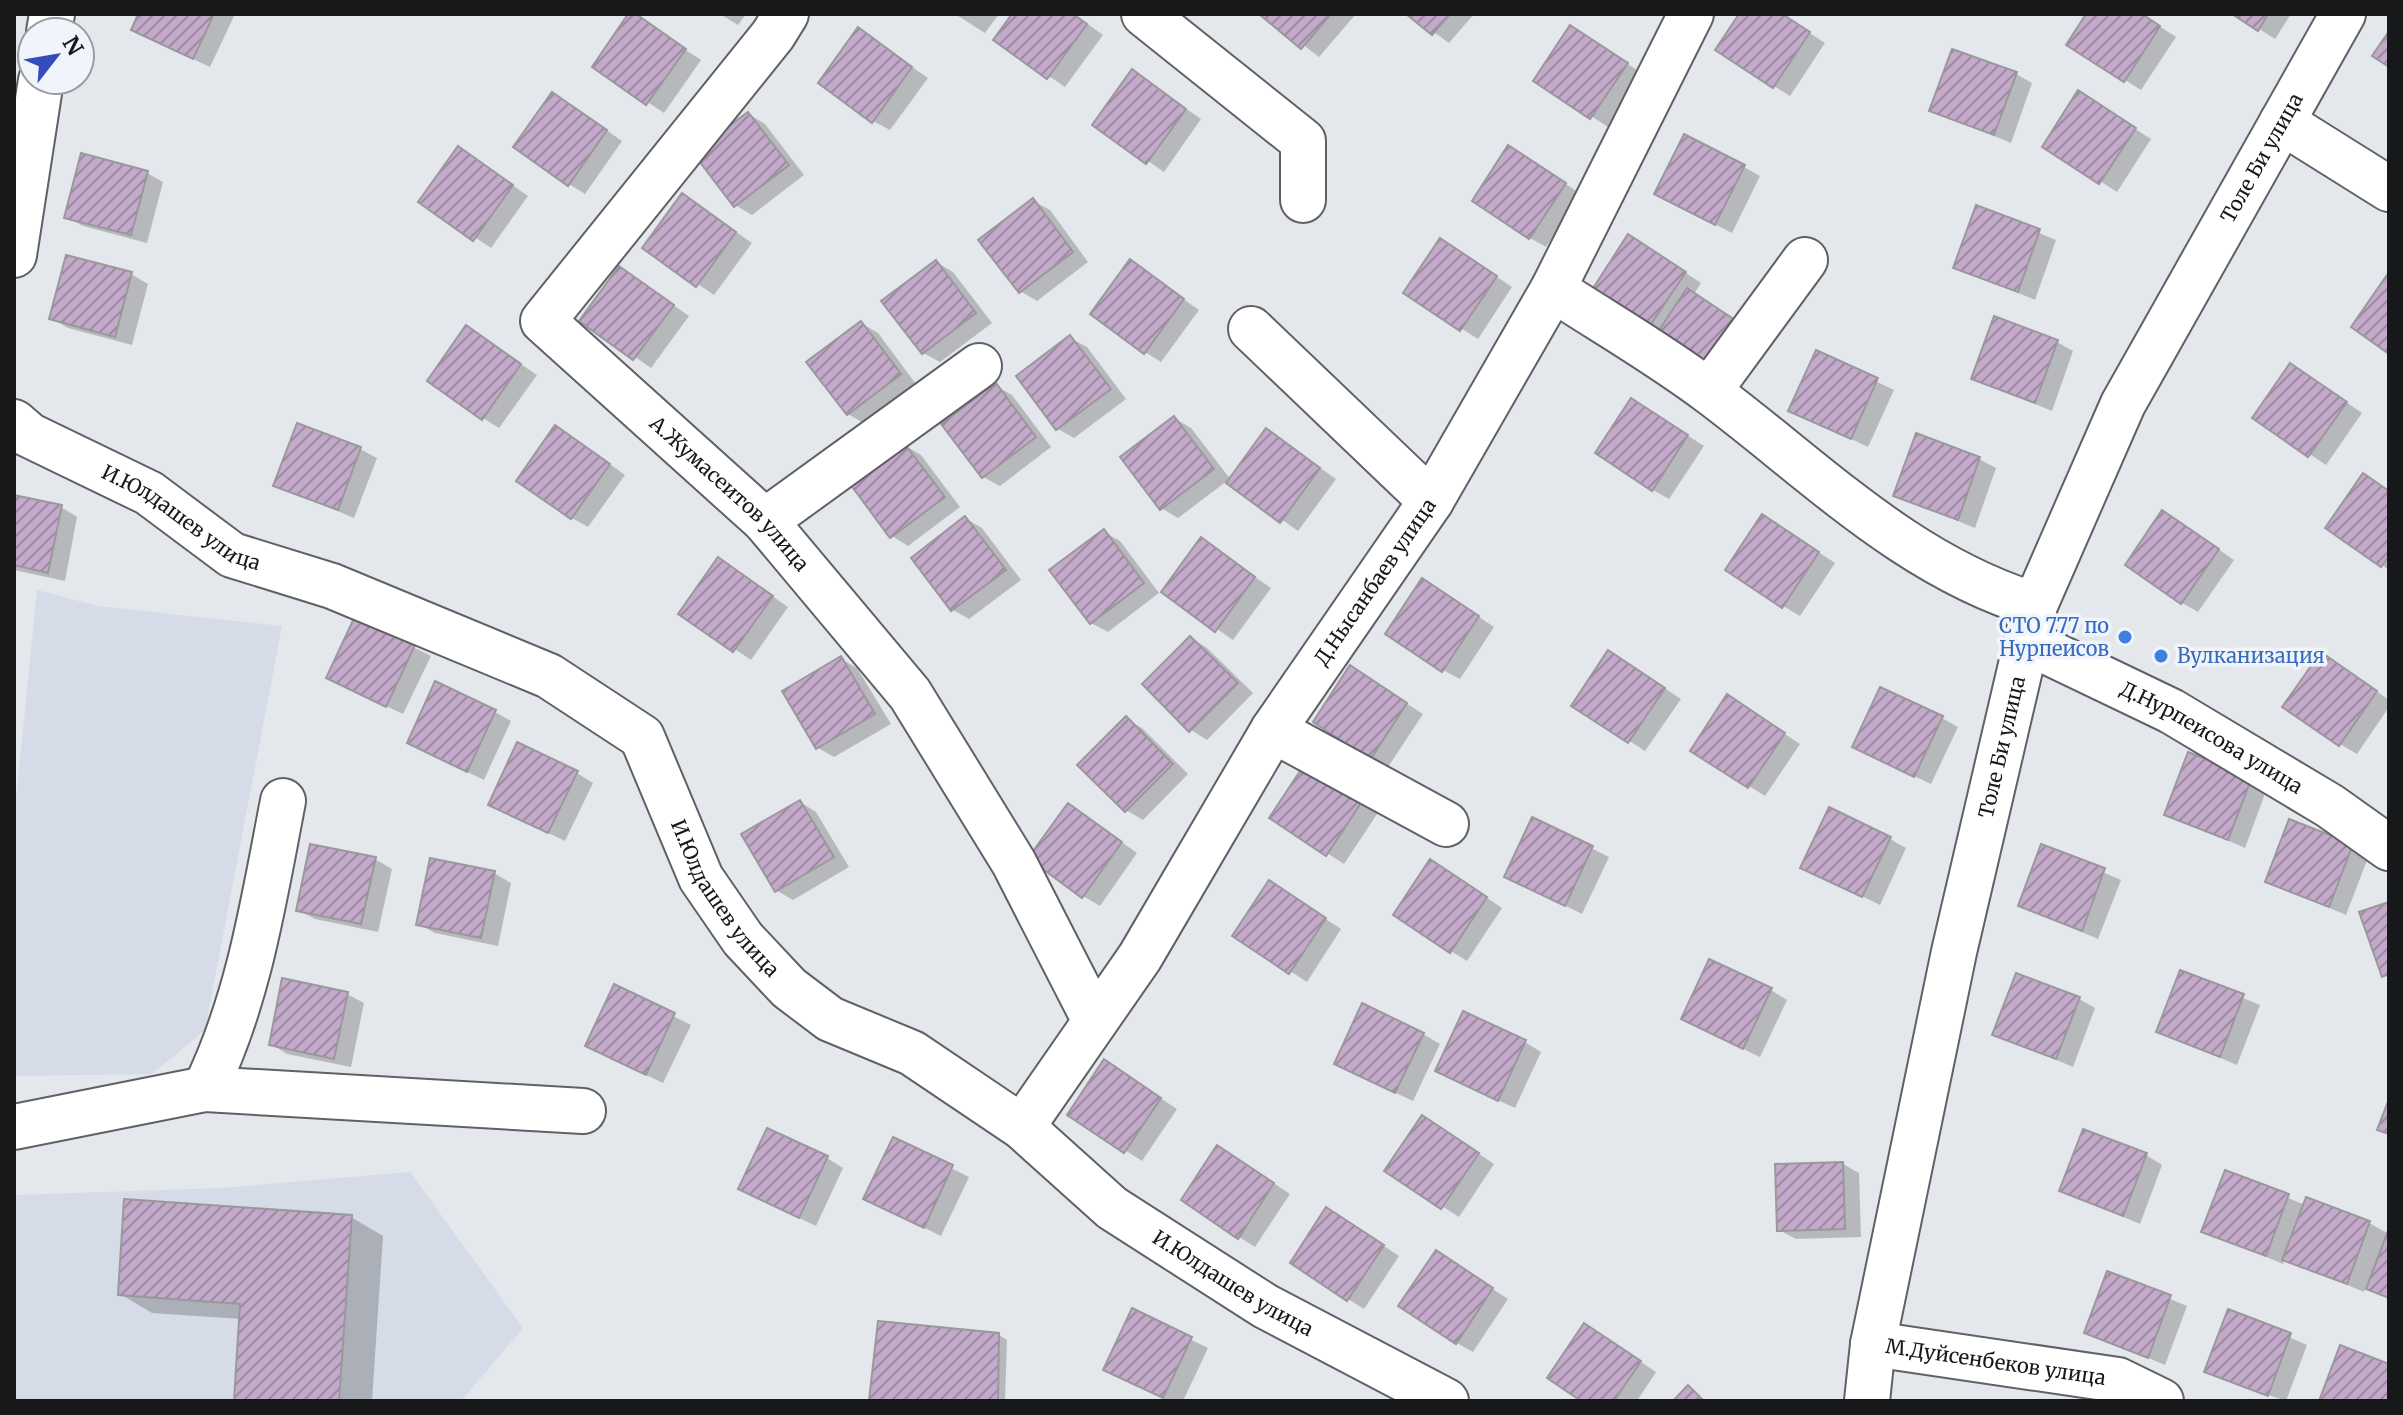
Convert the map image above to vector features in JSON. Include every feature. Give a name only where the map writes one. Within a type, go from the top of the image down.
[{"type":"street","name":"А.Жумасеитов улица","points":[[786,14],[773,35],[543,321],[765,521],[910,694],[1014,863],[1095,1021]]},
{"type":"street","points":[[1144,14],[1233,89],[1303,141],[1303,200]]},
{"type":"street","name":"Д.Нысанбаев улица","points":[[1022,1127],[1140,957],[1273,730],[1431,501],[1553,289],[1691,14]]},
{"type":"street","name":"Толе Би улица","points":[[1867,1401],[1873,1344],[1954,952],[2031,624],[2123,404],[2343,14]]},
{"type":"street","points":[[14,255],[39,96]]},
{"type":"street","points":[[2282,122],[2389,189]]},
{"type":"street","points":[[1709,391],[1805,260]]},
{"type":"street","name":"Д.Нурпеисова улица","points":[[1553,289],[1709,391],[1882,529],[1988,591],[2031,624],[2330,806],[2389,848]]},
{"type":"street","points":[[1251,329],[1431,501]]},
{"type":"street","points":[[765,521],[979,366]]},
{"type":"street","name":"И.Юлдашев улица","points":[[14,422],[29,435],[149,493],[232,555],[332,586],[549,676],[642,737],[701,878],[743,939],[789,988],[830,1019],[912,1053],[1022,1127],[1112,1208],[1265,1306],[1446,1401]]},
{"type":"street","points":[[1273,730],[1446,824]]},
{"type":"street","points":[[205,1089],[228,1043],[258,934],[283,801]]},
{"type":"street","points":[[14,1127],[205,1089],[583,1111]]},
{"type":"street","name":"М.Дуйсенбеков улица","points":[[1873,1344],[2118,1380],[2161,1401]]},
{"type":"shaded area","points":[[37,590],[98,606],[282,626],[205,1030],[152,1074],[14,1076],[15,809]]},
{"type":"shaded area","points":[[410,1172],[523,1328],[461,1401],[14,1401],[14,1195],[223,1188]]},
{"type":"building","points":[[138,14],[214,14],[193,59],[131,30]]},
{"type":"building","points":[[628,14],[636,14],[686,49],[646,105],[592,67]]},
{"type":"building","points":[[1012,14],[1073,14],[1087,24],[1047,79],[993,40]]},
{"type":"building","points":[[1259,14],[1331,14],[1301,49]]},
{"type":"building","points":[[1406,14],[1450,14],[1432,35]]},
{"type":"building","points":[[1739,14],[1782,14],[1810,32],[1773,88],[1715,50]]},
{"type":"building","points":[[2086,14],[2142,14],[2160,26],[2124,82],[2066,45]]},
{"type":"building","points":[[2232,14],[2268,14],[2258,31]]},
{"type":"building","points":[[1570,25],[1628,63],[1590,119],[1533,81]]},
{"type":"building","points":[[858,27],[912,67],[872,123],[818,83]]},
{"type":"building","points":[[2389,31],[2389,67],[2372,56]]},
{"type":"building","points":[[1952,49],[2017,72],[1994,135],[1929,111]]},
{"type":"building","points":[[1132,69],[1186,109],[1146,164],[1092,125]]},
{"type":"building","points":[[2078,90],[2136,128],[2099,184],[2042,147]]},
{"type":"building","points":[[552,92],[607,130],[568,186],[513,147]]},
{"type":"building","points":[[748,112],[789,165],[734,207],[693,153]]},
{"type":"building","points":[[1684,134],[1745,165],[1715,225],[1654,194]]},
{"type":"building","points":[[1508,145],[1566,183],[1529,239],[1472,201]]},
{"type":"building","points":[[458,146],[513,185],[473,241],[418,202]]},
{"type":"building","points":[[81,153],[148,171],[131,235],[64,218]]},
{"type":"building","points":[[682,193],[736,232],[696,287],[642,248]]},
{"type":"building","points":[[1033,198],[1073,252],[1019,293],[978,240]]},
{"type":"building","points":[[1976,205],[2040,229],[2018,292],[1953,268]]},
{"type":"building","points":[[1628,234],[1686,272],[1649,327],[1592,290]]},
{"type":"building","points":[[1440,238],[1497,276],[1460,331],[1403,293]]},
{"type":"building","points":[[66,255],[132,272],[115,337],[49,319]]},
{"type":"building","points":[[1130,259],[1184,299],[1144,354],[1090,314]]},
{"type":"building","points":[[936,260],[976,313],[922,354],[881,301]]},
{"type":"building","points":[[619,266],[674,305],[633,360],[579,321]]},
{"type":"building","points":[[2389,272],[2389,354],[2351,327]]},
{"type":"building","points":[[1687,288],[1744,326],[1707,382],[1650,344]]},
{"type":"building","points":[[1994,316],[2058,340],[2035,403],[1971,379]]},
{"type":"building","points":[[861,321],[901,374],[847,415],[806,362]]},
{"type":"building","points":[[466,325],[521,364],[482,420],[427,381]]},
{"type":"building","points":[[1070,335],[1111,389],[1056,430],[1016,376]]},
{"type":"building","points":[[1816,350],[1878,378],[1851,439],[1788,411]]},
{"type":"building","points":[[2290,363],[2347,402],[2308,457],[2252,418]]},
{"type":"building","points":[[996,383],[1036,437],[982,478],[941,424]]},
{"type":"building","points":[[1631,398],[1688,435],[1652,491],[1595,453]]},
{"type":"building","points":[[1174,416],[1214,469],[1160,510],[1120,457]]},
{"type":"building","points":[[297,423],[361,447],[338,510],[273,486]]},
{"type":"building","points":[[555,425],[610,464],[571,519],[516,481]]},
{"type":"building","points":[[1266,428],[1320,468],[1280,523],[1226,483]]},
{"type":"building","points":[[1916,433],[1980,457],[1958,520],[1893,496]]},
{"type":"building","points":[[904,443],[945,497],[890,538],[850,484]]},
{"type":"building","points":[[2363,473],[2389,491],[2389,556],[2381,567],[2325,528]]},
{"type":"building","points":[[14,495],[62,505],[48,573],[14,565]]},
{"type":"building","points":[[2162,510],[2219,549],[2181,604],[2125,565]]},
{"type":"building","points":[[1762,514],[1819,552],[1782,608],[1725,570]]},
{"type":"building","points":[[965,516],[1006,570],[951,611],[911,558]]},
{"type":"building","points":[[1104,529],[1144,583],[1090,624],[1049,570]]},
{"type":"building","points":[[1201,537],[1255,577],[1215,632],[1161,592]]},
{"type":"building","points":[[718,557],[773,596],[733,652],[678,614]]},
{"type":"building","points":[[1422,578],[1479,616],[1442,672],[1385,634]]},
{"type":"building","points":[[355,616],[415,645],[386,707],[326,678]]},
{"type":"building","points":[[1190,636],[1238,683],[1189,732],[1142,684]]},
{"type":"building","points":[[1608,650],[1665,688],[1628,743],[1571,706]]},
{"type":"building","points":[[2321,652],[2377,691],[2339,746],[2282,707]]},
{"type":"building","points":[[841,656],[875,714],[816,749],[782,691]]},
{"type":"building","points":[[1350,665],[1407,703],[1370,760],[1313,722]]},
{"type":"building","points":[[435,681],[496,710],[467,772],[407,743]]},
{"type":"building","points":[[1880,687],[1943,716],[1914,777],[1852,747]]},
{"type":"building","points":[[1727,694],[1785,733],[1748,788],[1690,751]]},
{"type":"building","points":[[1126,716],[1173,764],[1125,812],[1077,765]]},
{"type":"building","points":[[517,742],[578,771],[548,833],[488,805]]},
{"type":"building","points":[[2188,752],[2252,777],[2228,840],[2164,815]]},
{"type":"building","points":[[1306,762],[1363,800],[1326,856],[1269,818]]},
{"type":"building","points":[[800,800],[834,857],[775,892],[741,834]]},
{"type":"building","points":[[1068,803],[1122,842],[1082,898],[1028,858]]},
{"type":"building","points":[[1829,807],[1891,837],[1862,897],[1800,868]]},
{"type":"building","points":[[1532,817],[1593,846],[1565,906],[1504,877]]},
{"type":"building","points":[[2289,819],[2353,844],[2329,907],[2265,882]]},
{"type":"building","points":[[310,844],[376,857],[361,924],[296,911]]},
{"type":"building","points":[[2041,844],[2105,868],[2082,931],[2018,906]]},
{"type":"building","points":[[430,858],[495,871],[481,938],[416,925]]},
{"type":"building","points":[[1430,859],[1487,897],[1450,953],[1393,915]]},
{"type":"building","points":[[1269,880],[1326,918],[1289,974],[1232,936]]},
{"type":"building","points":[[2389,902],[2389,974],[2382,977],[2359,912]]},
{"type":"building","points":[[1709,959],[1772,988],[1743,1049],[1681,1019]]},
{"type":"building","points":[[2180,970],[2244,994],[2220,1057],[2156,1032]]},
{"type":"building","points":[[2016,973],[2080,997],[2056,1059],[1992,1035]]},
{"type":"building","points":[[282,978],[348,992],[334,1059],[269,1045]]},
{"type":"building","points":[[614,984],[675,1013],[646,1075],[585,1046]]},
{"type":"building","points":[[1362,1003],[1424,1033],[1395,1093],[1334,1064]]},
{"type":"building","points":[[1463,1011],[1526,1040],[1498,1101],[1435,1071]]},
{"type":"building","points":[[1104,1059],[1161,1098],[1124,1153],[1067,1115]]},
{"type":"building","points":[[2389,1099],[2389,1134],[2377,1130]]},
{"type":"building","points":[[1422,1115],[1479,1153],[1441,1209],[1384,1171]]},
{"type":"building","points":[[767,1128],[828,1156],[799,1218],[738,1189]]},
{"type":"building","points":[[2083,1129],[2147,1153],[2123,1216],[2059,1191]]},
{"type":"building","points":[[893,1137],[953,1165],[924,1228],[863,1199]]},
{"type":"building","points":[[1217,1145],[1274,1183],[1238,1239],[1181,1200]]},
{"type":"building","points":[[1843,1162],[1845,1229],[1777,1231],[1775,1164]]},
{"type":"building","points":[[2225,1170],[2289,1194],[2266,1256],[2201,1232]]},
{"type":"building","points":[[2306,1197],[2370,1221],[2347,1284],[2282,1260]]},
{"type":"building","points":[[124,1199],[352,1215],[339,1401],[234,1401],[240,1304],[118,1295]]},
{"type":"building","points":[[1326,1207],[1384,1245],[1347,1301],[1290,1263]]},
{"type":"building","points":[[2389,1228],[2389,1298],[2366,1289]]},
{"type":"building","points":[[1436,1250],[1493,1288],[1456,1344],[1398,1306]]},
{"type":"building","points":[[2107,1271],[2171,1295],[2148,1358],[2084,1333]]},
{"type":"building","points":[[1132,1308],[1192,1337],[1163,1398],[1103,1370]]},
{"type":"building","points":[[2228,1309],[2291,1333],[2268,1396],[2204,1372]]},
{"type":"building","points":[[878,1321],[999,1333],[998,1401],[837,1401],[869,1400]]},
{"type":"building","points":[[1584,1323],[1641,1361],[1614,1401],[1581,1401],[1547,1378]]},
{"type":"building","points":[[2340,1345],[2389,1364],[2389,1401],[2319,1401]]},
{"type":"building","points":[[1688,1385],[1704,1401],[1673,1401]]},
{"type":"place","name":"СТО 777 по Нурпеисов","points":[[2125,637]]},
{"type":"place","name":"Вулканизация","points":[[2161,656]]}]
